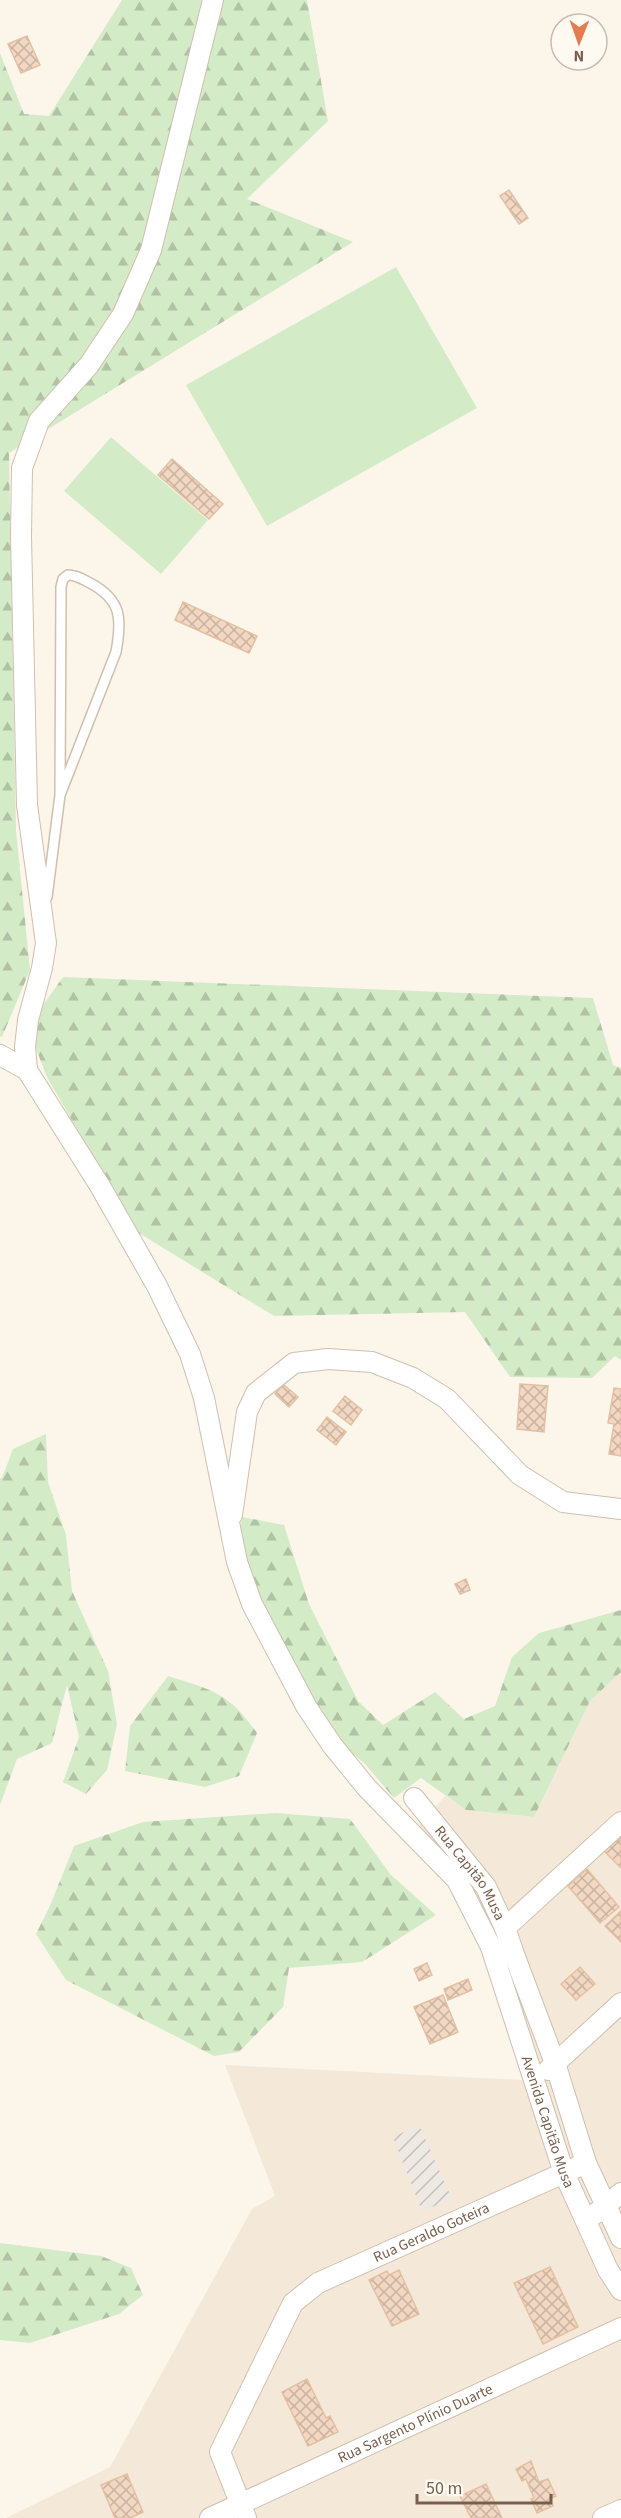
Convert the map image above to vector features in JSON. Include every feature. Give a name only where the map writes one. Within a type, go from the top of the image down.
[{"type":"street","points":[[27,1070],[25,1047],[28,1020],[42,968],[45,943],[27,805],[21,536],[22,468],[39,421],[89,365],[123,314],[151,250],[213,0]]},
{"type":"street","points":[[0,1055],[27,1070]]},
{"type":"street","name":"Avenida Capitão Musa","points":[[27,1070],[105,1196],[157,1286],[190,1354],[204,1398],[237,1562],[252,1604],[306,1707],[332,1745],[367,1788],[457,1880],[491,1947],[564,2173],[584,2222],[608,2270],[621,2290]]},
{"type":"street","points":[[230,1527],[247,1412],[256,1393],[294,1363],[328,1359],[372,1362],[413,1378],[447,1399],[520,1475],[563,1502],[621,1509]]},
{"type":"street","name":"Rua Capitão Musa","points":[[414,1798],[486,1887],[505,1928],[515,1957]]},
{"type":"street","points":[[505,1928],[621,1822]]},
{"type":"street","points":[[491,1947],[515,1957]]},
{"type":"street","name":"Avenida Capitão Musa","points":[[515,1957],[555,2063],[586,2163],[605,2208],[621,2238]]},
{"type":"street","points":[[535,2084],[621,2003]]},
{"type":"street","name":"Rua Geraldo Goteira","points":[[243,2511],[220,2452],[293,2303],[318,2283],[586,2163]]},
{"type":"street","points":[[584,2222],[605,2208],[621,2193]]},
{"type":"street","name":"Rua Sargento Plínio Duarte","points":[[210,2518],[243,2511],[621,2328]]},
{"type":"street","points":[[603,2518],[621,2510]]},
{"type":"lane","points":[[44,922],[60,795],[61,587],[63,579],[68,575],[76,575],[104,590],[118,611],[120,630],[116,652],[60,795]]},
{"type":"shaded area","points":[[621,1672],[621,2518],[6,2518],[110,2467],[252,2209],[275,2196],[225,2065],[522,2080],[489,1957],[462,1900],[407,1839],[445,1796],[466,1810],[534,1817],[590,1701]]},
{"type":"shaded area","points":[[419,2125],[452,2199],[422,2211],[393,2137]]},
{"type":"green space","points":[[122,0],[307,0],[328,121],[247,199],[353,242],[9,453],[16,830],[30,970],[2,1037],[0,1036],[0,53],[24,114],[49,116]]},
{"type":"green space","points":[[396,267],[477,408],[267,526],[186,385]]},
{"type":"green space","points":[[111,437],[208,520],[161,574],[64,491]]},
{"type":"green space","points":[[63,977],[593,998],[613,1065],[621,1068],[621,1360],[615,1356],[592,1378],[510,1377],[465,1312],[274,1316],[134,1230],[46,1075],[35,1046],[43,1005]]},
{"type":"green space","points":[[46,1434],[48,1482],[66,1535],[72,1591],[108,1671],[117,1724],[107,1770],[86,1794],[63,1782],[79,1737],[67,1685],[52,1743],[17,1759],[0,1805],[0,1478],[2,1478],[13,1449]]},
{"type":"green space","points":[[242,1517],[284,1525],[309,1604],[358,1701],[383,1725],[435,1692],[464,1719],[495,1706],[512,1657],[539,1633],[621,1610],[621,1672],[590,1701],[534,1817],[466,1810],[421,1778],[394,1798],[364,1763],[332,1737],[263,1616],[238,1556]]},
{"type":"green space","points":[[168,1676],[219,1695],[238,1709],[257,1733],[239,1776],[205,1787],[125,1771],[130,1726]]},
{"type":"green space","points":[[276,1813],[350,1819],[391,1875],[436,1915],[362,1962],[289,1968],[283,2007],[239,2052],[214,2056],[66,1980],[36,1934],[74,1846],[143,1822]]},
{"type":"green space","points":[[0,2243],[101,2256],[131,2268],[143,2295],[119,2314],[30,2343],[0,2340]]},
{"type":"building","points":[[27,36],[40,65],[21,73],[8,44]]},
{"type":"building","points":[[509,190],[528,218],[519,224],[500,196]]},
{"type":"building","points":[[172,459],[223,504],[209,519],[158,475]]},
{"type":"building","points":[[183,602],[257,636],[249,653],[175,620]]},
{"type":"building","points":[[283,1384],[298,1397],[289,1407],[275,1394]]},
{"type":"building","points":[[520,1384],[548,1386],[544,1432],[517,1429]]},
{"type":"building","points":[[614,1388],[621,1389],[621,1456],[609,1454],[614,1424],[608,1423]]},
{"type":"building","points":[[345,1396],[362,1410],[351,1425],[333,1411]]},
{"type":"building","points":[[327,1417],[346,1432],[336,1445],[317,1430]]},
{"type":"building","points":[[466,1579],[470,1590],[460,1594],[455,1584]]},
{"type":"building","points":[[621,1833],[621,1868],[603,1850]]},
{"type":"building","points":[[587,1869],[619,1907],[600,1923],[568,1886]]},
{"type":"building","points":[[621,1911],[621,1942],[605,1926]]},
{"type":"building","points":[[427,1963],[432,1975],[419,1981],[414,1969]]},
{"type":"building","points":[[580,1967],[595,1984],[576,2000],[561,1984]]},
{"type":"building","points":[[468,1979],[472,1990],[448,2000],[444,1989]]},
{"type":"building","points":[[443,1995],[458,2032],[430,2044],[414,2007]]},
{"type":"building","points":[[550,2267],[578,2327],[543,2344],[514,2283]]},
{"type":"building","points":[[399,2270],[419,2314],[392,2326],[369,2280],[387,2271],[389,2275]]},
{"type":"building","points":[[307,2379],[326,2418],[330,2416],[338,2432],[308,2446],[282,2392]]},
{"type":"building","points":[[531,2461],[539,2482],[548,2479],[556,2496],[549,2499],[553,2506],[537,2513],[526,2479],[522,2481],[516,2469]]},
{"type":"building","points":[[127,2474],[143,2512],[130,2518],[115,2518],[101,2485]]},
{"type":"building","points":[[486,2484],[502,2518],[471,2518],[460,2496]]}]
